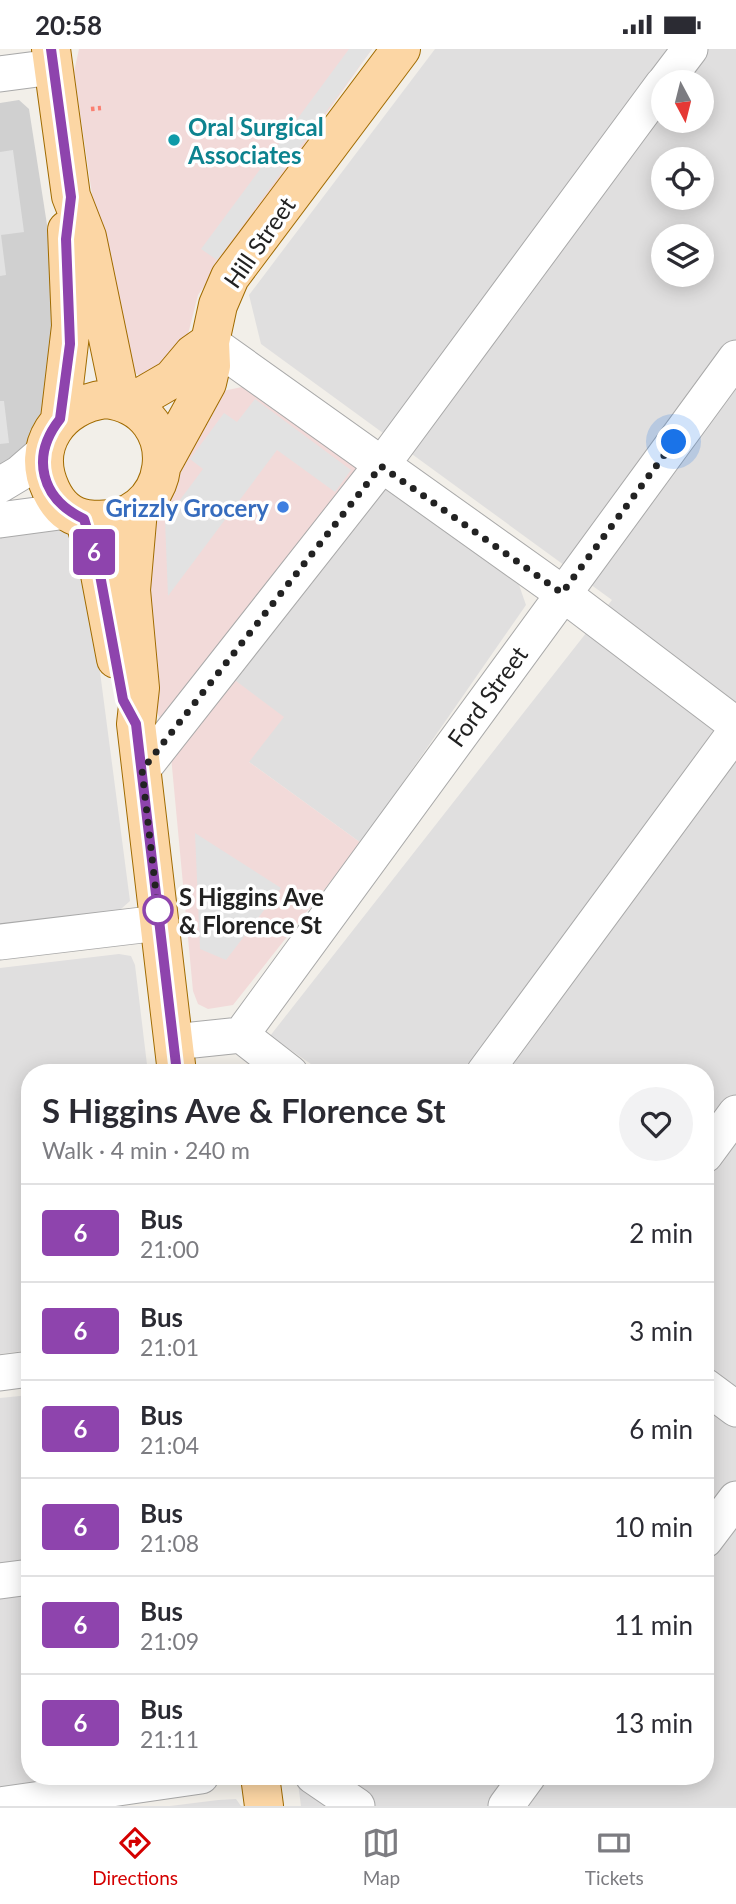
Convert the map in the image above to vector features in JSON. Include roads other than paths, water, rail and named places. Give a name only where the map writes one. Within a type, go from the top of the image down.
[{"type":"main road","name":"Hill Street","points":[[163,463],[207,383],[211,366],[210,342],[218,305],[230,277],[401,49]]},
{"type":"main road","points":[[52,58],[71,197],[87,237],[131,390],[155,430],[163,463],[160,480],[151,497],[138,509],[120,516],[76,515]]},
{"type":"main road","points":[[60,419],[69,361],[66,239],[71,197]]},
{"type":"main road","points":[[136,724],[123,700],[98,564],[76,515],[58,503],[45,476],[43,453],[52,430],[60,419],[90,401],[131,390],[210,342]]},
{"type":"main road","points":[[138,509],[131,590],[140,688],[136,724],[176,1058]]},
{"type":"main road","points":[[261,1785],[264,1806]]},
{"type":"street","points":[[674,70],[690,49]]},
{"type":"street","points":[[0,74],[52,58]]},
{"type":"street","points":[[142,770],[381,466],[651,101]]},
{"type":"street","points":[[210,342],[562,593],[736,725]]},
{"type":"street","name":"Ford Street","points":[[241,1035],[736,358]]},
{"type":"street","points":[[0,485],[20,473],[43,453]]},
{"type":"street","points":[[0,520],[76,515]]},
{"type":"street","points":[[492,1064],[736,731]]},
{"type":"street","points":[[0,942],[159,923]]},
{"type":"street","points":[[176,1058],[241,1035],[278,1064]]},
{"type":"street","points":[[714,1143],[736,1113]]},
{"type":"street","points":[[0,1373],[21,1370]]},
{"type":"street","points":[[714,1393],[736,1409]]},
{"type":"street","points":[[714,1528],[736,1499]]},
{"type":"street","points":[[0,1581],[21,1578]]},
{"type":"street","points":[[0,1805],[139,1785]]},
{"type":"street","points":[[326,1785],[357,1806]]},
{"type":"street","points":[[506,1806],[521,1785]]},
{"type":"place","name":"Oral Surgical Associates","points":[[174,140]]},
{"type":"place","name":"Grizzly Grocery","points":[[283,507]]},
{"type":"place","name":"S Higgins Ave & Florence St","points":[[158,910]]}]
